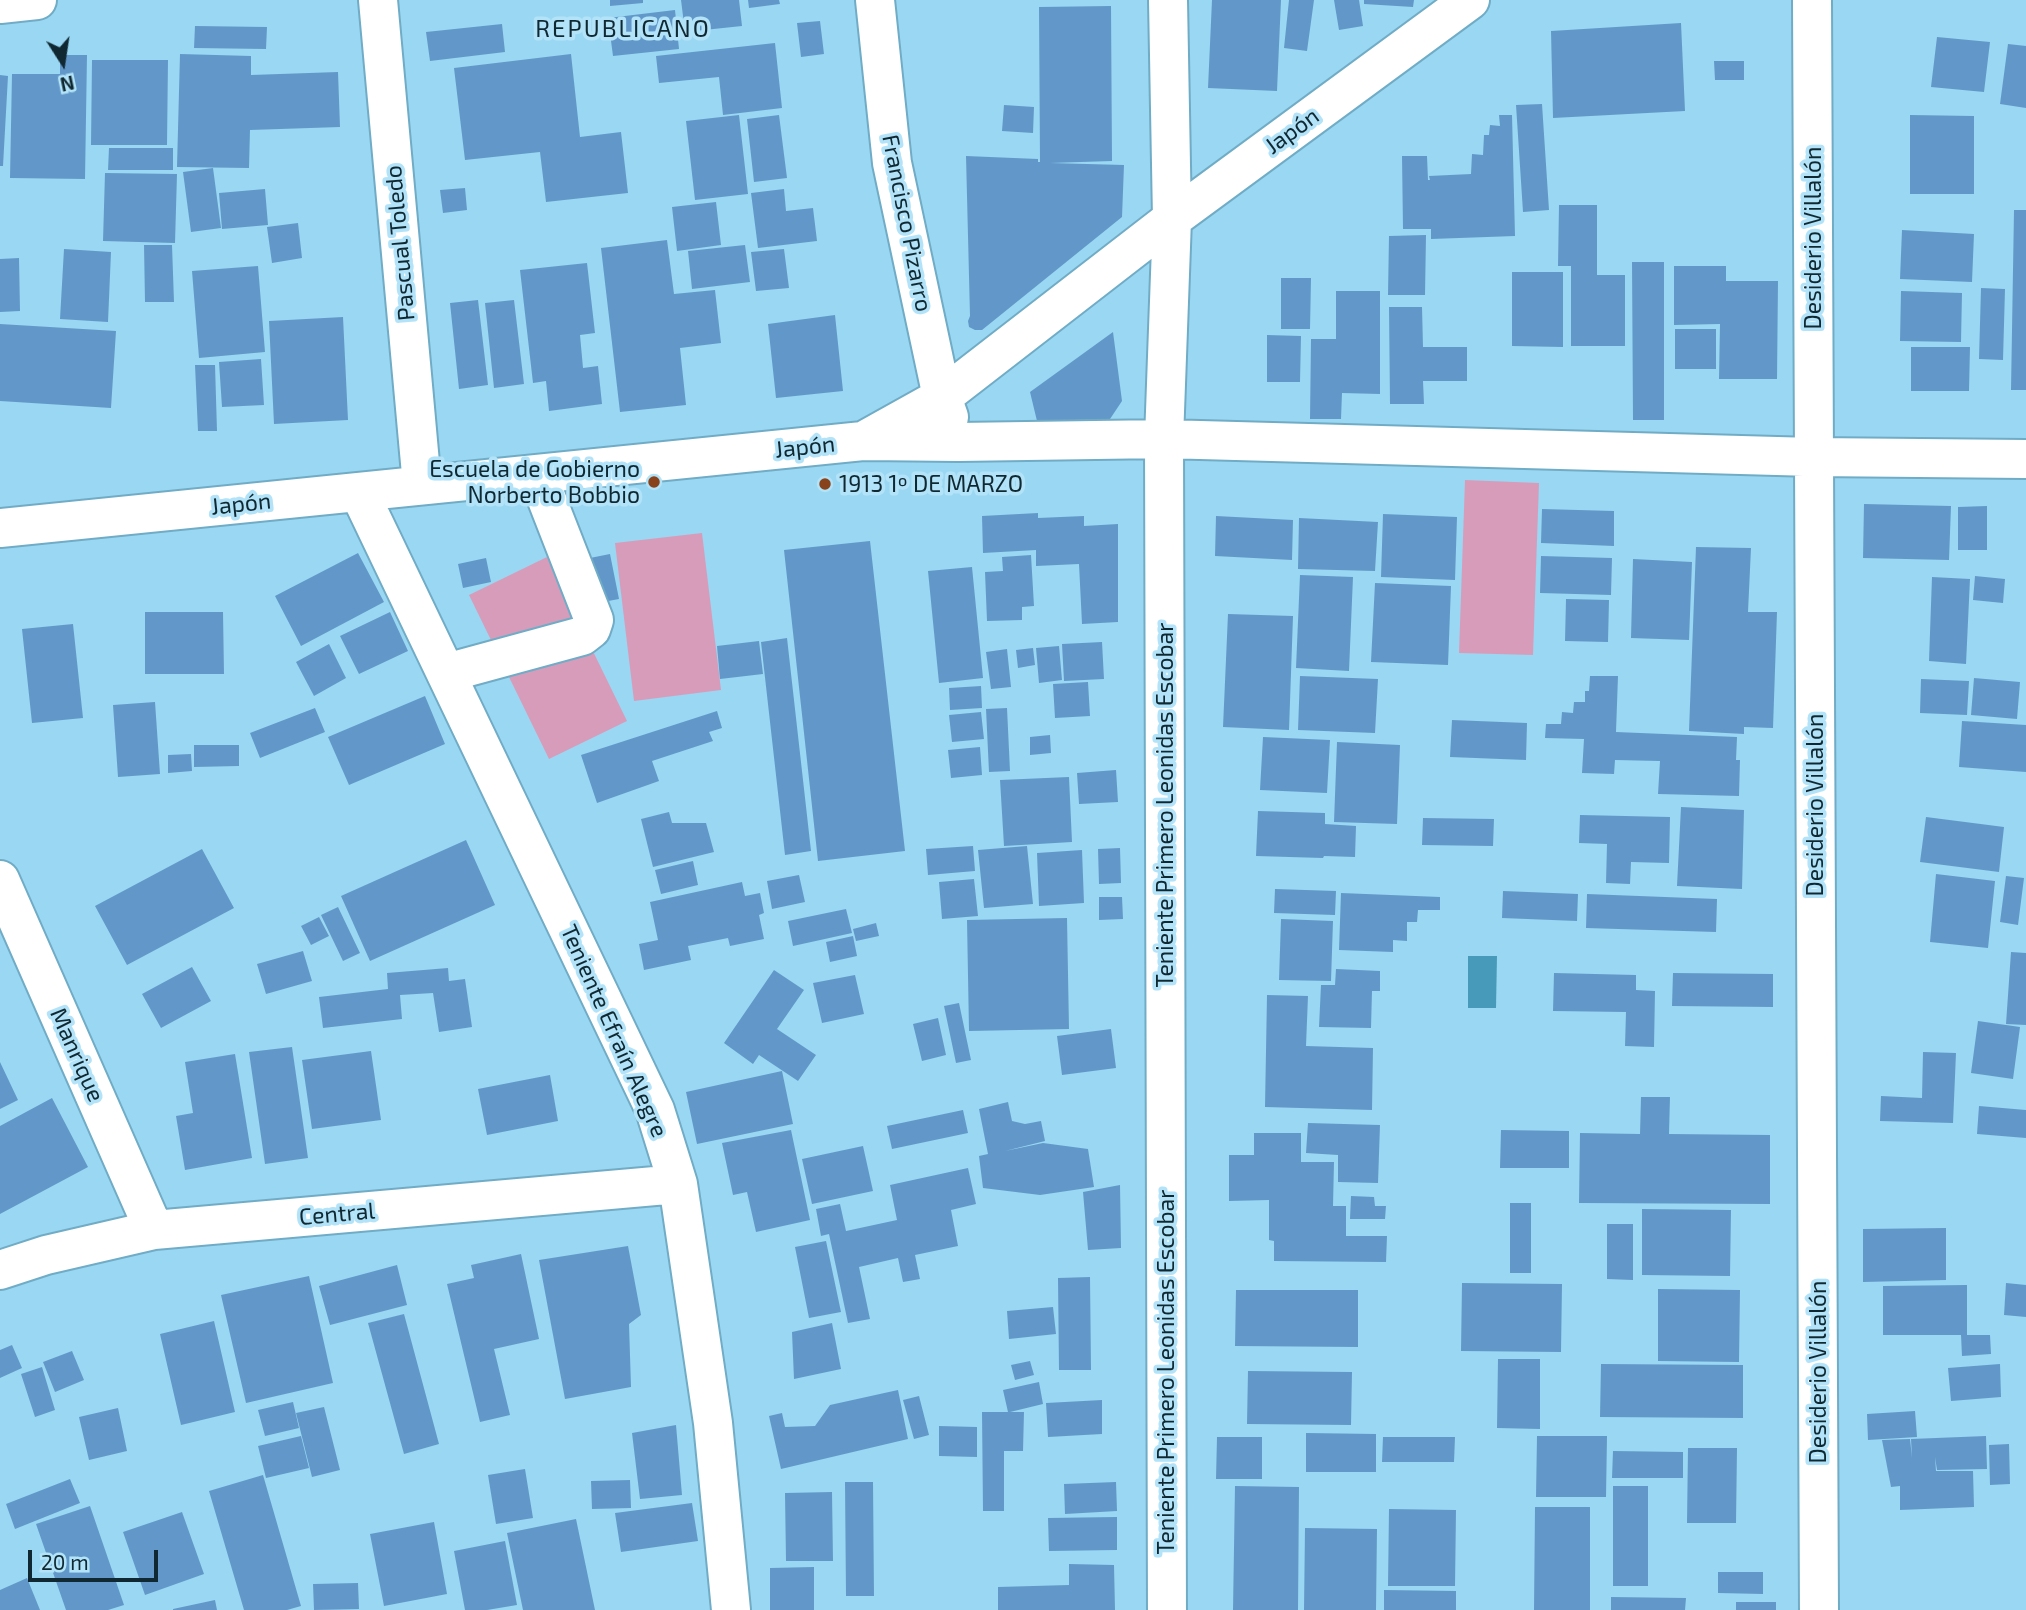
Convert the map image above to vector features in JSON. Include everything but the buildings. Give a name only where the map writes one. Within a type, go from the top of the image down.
[{"type":"street","points":[[0,4],[37,0]]},
{"type":"street","name":"Pascual Toledo","points":[[377,0],[422,485]]},
{"type":"street","name":"Francisco Pizarro","points":[[875,0],[892,163],[942,397],[958,442]]},
{"type":"street","name":"Teniente Primero Leonidas Escobar","points":[[1167,1610],[1164,439],[1172,219],[1168,0]]},
{"type":"street","name":"Japón","points":[[0,528],[863,441],[942,397],[1172,219],[1470,0]]},
{"type":"street","name":"Desiderio Villalón","points":[[1812,0],[1819,1610]]},
{"type":"street","points":[[863,441],[1164,439],[1813,457],[2026,459]]},
{"type":"street","points":[[446,673],[573,639],[591,629],[594,620],[537,474]]},
{"type":"street","name":"Teniente Efraín Alegre","points":[[359,492],[654,1110],[678,1184],[713,1423],[731,1610]]},
{"type":"street","name":"Manrique","points":[[0,880],[154,1230]]},
{"type":"street","name":"Central","points":[[0,1270],[46,1255],[154,1230],[678,1184]]},
{"type":"shaded area","points":[[1465,480],[1539,483],[1533,655],[1459,653]]},
{"type":"shaded area","points":[[702,533],[721,690],[634,701],[615,543]]},
{"type":"shaded area","points":[[547,557],[627,721],[549,759],[469,595]]},
{"type":"water","points":[[1468,956],[1497,956],[1496,1008],[1468,1008]]},
{"type":"place","name":"Escuela de Gobierno Norberto Bobbio","points":[[654,482]]},
{"type":"place","name":"1913 1º DE MARZO","points":[[825,484]]},
{"type":"district","name":"REPUBLICANO","points":[[623,29]]}]
